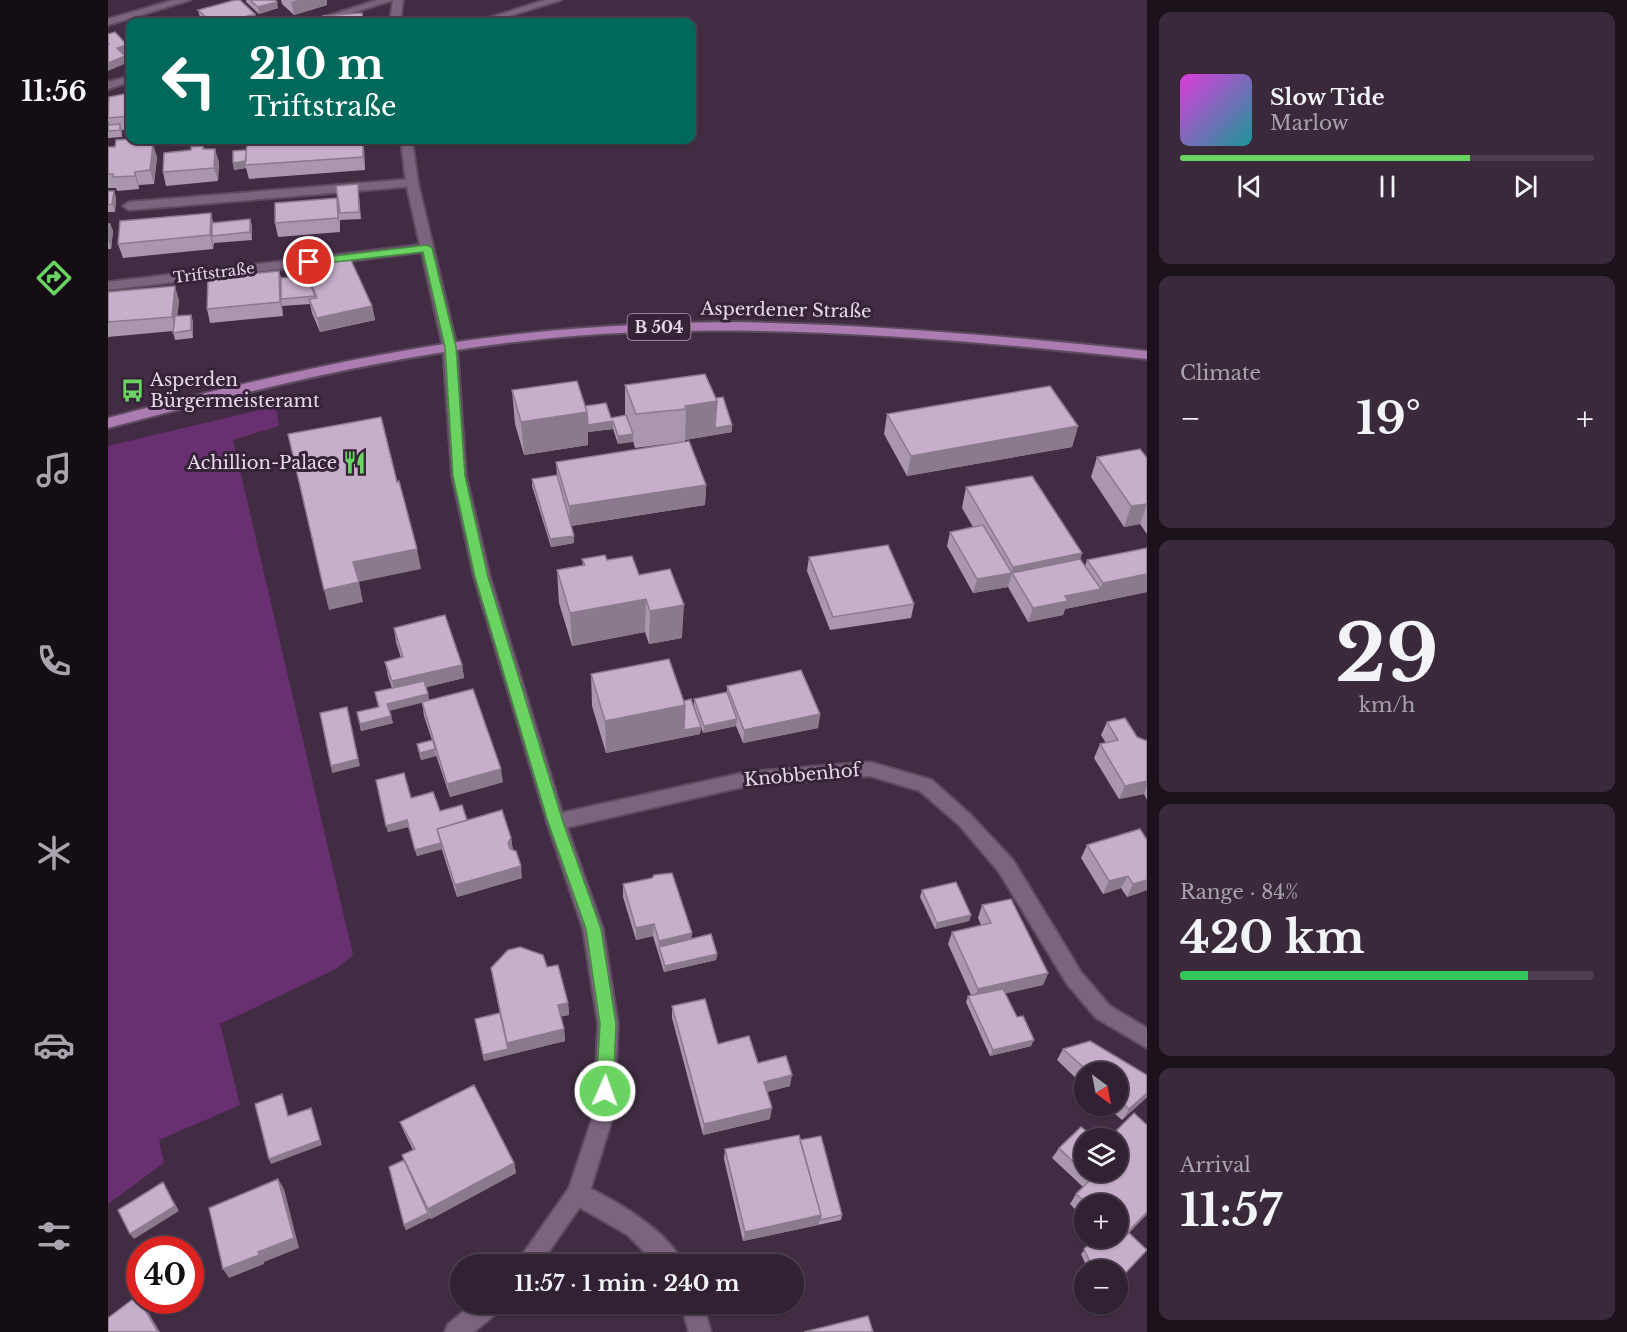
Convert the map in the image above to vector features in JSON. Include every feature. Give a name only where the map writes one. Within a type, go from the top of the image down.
[{"type":"main road","name":"Asperdener Straße","points":[[108,423],[306,373],[450,347],[622,330],[757,325],[970,337],[1147,355]]},
{"type":"street","points":[[108,22],[185,0]]},
{"type":"street","points":[[327,18],[388,0]]},
{"type":"street","points":[[396,18],[398,0]]},
{"type":"street","points":[[495,18],[556,0]]},
{"type":"street","points":[[108,86],[126,80]]},
{"type":"street","points":[[407,144],[412,183],[450,347],[459,476],[482,577],[556,822],[593,929],[608,1024],[604,1113],[578,1194],[533,1254]]},
{"type":"street","points":[[129,206],[412,183]]},
{"type":"street","name":"Triftstraße","points":[[108,286],[427,248]]},
{"type":"street","name":"Knobbenhof","points":[[556,822],[747,779],[870,769],[926,785],[965,820],[1006,866],[1074,978],[1102,1012],[1147,1039]]},
{"type":"street","points":[[578,1194],[636,1227],[662,1254]]},
{"type":"street","points":[[456,1332],[478,1314]]},
{"type":"street","points":[[695,1314],[700,1332]]},
{"type":"shaded area","points":[[276,406],[279,426],[233,440],[353,955],[336,969],[220,1024],[240,1105],[159,1140],[164,1163],[108,1204],[108,446]]},
{"type":"building","points":[[240,0],[255,14],[240,18],[207,18],[198,10]]},
{"type":"building","points":[[250,0],[275,0],[277,2],[258,7]]},
{"type":"building","points":[[362,13],[363,18],[323,18],[323,16]]},
{"type":"building","points":[[115,32],[126,45],[117,48],[125,56],[108,63],[109,44],[108,34]]},
{"type":"building","points":[[126,94],[126,116],[108,118],[109,97]]},
{"type":"building","points":[[108,121],[109,125],[120,124],[120,130],[108,131]]},
{"type":"building","points":[[126,139],[126,144],[153,144],[150,170],[135,172],[135,176],[113,177],[113,174],[108,174],[108,147],[115,147],[116,140]]},
{"type":"building","points":[[247,144],[363,144],[363,157],[245,165]]},
{"type":"building","points":[[203,146],[203,149],[215,149],[214,168],[163,172],[164,153],[191,150],[191,147]]},
{"type":"building","points":[[246,150],[246,161],[233,163],[233,151]]},
{"type":"building","points":[[358,184],[359,212],[340,213],[336,186]]},
{"type":"building","points":[[108,191],[114,191],[112,204],[108,205]]},
{"type":"building","points":[[337,198],[338,218],[275,223],[275,203]]},
{"type":"building","points":[[211,213],[210,235],[118,244],[120,221]]},
{"type":"building","points":[[250,219],[250,232],[212,236],[212,223]]},
{"type":"building","points":[[350,258],[372,306],[317,318],[309,299],[317,298],[305,268]]},
{"type":"building","points":[[279,271],[280,302],[207,309],[208,278]]},
{"type":"building","points":[[307,276],[315,296],[281,299],[281,278]]},
{"type":"building","points":[[175,286],[172,317],[108,322],[108,292]]},
{"type":"building","points":[[191,315],[191,330],[173,333],[175,316]]},
{"type":"building","points":[[705,374],[717,401],[685,406],[686,409],[636,414],[625,385]]},
{"type":"building","points":[[577,381],[587,412],[521,422],[512,390]]},
{"type":"building","points":[[1050,386],[1078,426],[911,456],[887,414]]},
{"type":"building","points":[[723,397],[732,425],[715,428],[716,398]]},
{"type":"building","points":[[606,403],[611,418],[626,415],[633,434],[618,436],[613,421],[588,425],[585,406]]},
{"type":"building","points":[[381,417],[417,549],[353,562],[359,582],[324,590],[288,434]]},
{"type":"building","points":[[689,441],[706,485],[569,506],[556,462]]},
{"type":"building","points":[[1140,449],[1147,458],[1147,504],[1131,506],[1097,457]]},
{"type":"building","points":[[557,475],[574,536],[550,539],[532,479]]},
{"type":"building","points":[[1032,476],[1082,553],[1013,567],[966,487]]},
{"type":"building","points":[[983,525],[1012,573],[977,579],[950,532]]},
{"type":"building","points":[[888,545],[914,604],[833,617],[809,557]]},
{"type":"building","points":[[1147,548],[1147,574],[1103,583],[1087,560]]},
{"type":"building","points":[[605,555],[607,560],[632,556],[639,575],[670,569],[684,605],[650,611],[646,599],[570,613],[557,570],[585,565],[582,559]]},
{"type":"building","points":[[1080,559],[1101,589],[1065,596],[1068,601],[1033,608],[1012,573]]},
{"type":"building","points":[[445,615],[462,665],[392,681],[385,662],[403,657],[394,628]]},
{"type":"building","points":[[669,659],[685,705],[605,721],[591,674]]},
{"type":"building","points":[[801,670],[820,714],[744,730],[727,686]]},
{"type":"building","points":[[424,681],[428,694],[387,704],[391,716],[360,724],[357,712],[379,707],[375,692]]},
{"type":"building","points":[[473,689],[501,769],[447,784],[422,702]]},
{"type":"building","points":[[727,692],[737,719],[704,726],[694,699]]},
{"type":"building","points":[[691,699],[701,727],[684,730],[684,701]]},
{"type":"building","points":[[347,707],[358,759],[331,766],[320,713]]},
{"type":"building","points":[[1125,718],[1137,737],[1147,741],[1147,781],[1125,786],[1100,744],[1118,740],[1107,722]]},
{"type":"building","points":[[433,740],[435,749],[420,753],[417,744]]},
{"type":"building","points":[[404,773],[411,798],[433,792],[440,811],[462,805],[467,820],[437,829],[441,843],[415,850],[407,820],[386,826],[376,780]]},
{"type":"building","points":[[502,810],[511,838],[508,843],[510,849],[516,851],[521,866],[455,885],[437,829]]},
{"type":"building","points":[[1140,829],[1147,840],[1147,880],[1133,884],[1128,876],[1109,881],[1087,845]]},
{"type":"building","points":[[672,873],[692,933],[659,941],[654,924],[636,928],[623,884],[652,878],[654,875]]},
{"type":"building","points":[[956,882],[971,915],[937,923],[922,890]]},
{"type":"building","points":[[1011,899],[1048,973],[978,989],[952,932],[991,923],[982,905]]},
{"type":"building","points":[[711,934],[717,954],[665,966],[659,947]]},
{"type":"building","points":[[520,947],[543,955],[547,967],[558,965],[568,1003],[558,1005],[564,1029],[507,1043],[491,968],[508,950]]},
{"type":"building","points":[[1003,989],[1017,1017],[1023,1016],[1034,1040],[993,1050],[968,996]]},
{"type":"building","points":[[705,999],[718,1044],[749,1036],[758,1063],[786,1056],[792,1075],[764,1082],[772,1108],[704,1124],[672,1006]]},
{"type":"building","points":[[500,1013],[508,1049],[483,1055],[475,1019]]},
{"type":"building","points":[[1090,1041],[1125,1062],[1078,1062],[1063,1049]]},
{"type":"building","points":[[1128,1064],[1147,1075],[1147,1093],[1129,1109]]},
{"type":"building","points":[[474,1085],[514,1163],[428,1209],[402,1155],[415,1149],[400,1122]]},
{"type":"building","points":[[282,1094],[288,1116],[311,1108],[320,1140],[269,1159],[255,1104]]},
{"type":"building","points":[[1134,1113],[1147,1125],[1147,1212],[1128,1232],[1128,1194],[1076,1194],[1088,1182],[1128,1182],[1128,1128],[1119,1128]]},
{"type":"building","points":[[1074,1134],[1074,1163],[1059,1148]]},
{"type":"building","points":[[799,1135],[821,1215],[745,1232],[725,1149]]},
{"type":"building","points":[[821,1136],[842,1215],[820,1220],[821,1215],[800,1140]]},
{"type":"building","points":[[404,1160],[428,1213],[404,1225],[389,1167]]},
{"type":"building","points":[[278,1179],[294,1238],[223,1269],[209,1208]]},
{"type":"building","points":[[163,1182],[175,1206],[130,1234],[118,1210]]},
{"type":"building","points":[[1128,1234],[1147,1250],[1128,1270],[1128,1260],[1089,1260],[1085,1248],[1128,1248]]},
{"type":"building","points":[[126,1304],[126,1314],[148,1314],[158,1332],[108,1332],[108,1318]]},
{"type":"building","points":[[868,1316],[873,1332],[804,1332]]},
{"type":"place","name":"Asperden Bürgermeisteramt","points":[[132,390]]},
{"type":"place","name":"Achillion-Palace","points":[[355,463]]},
{"type":"route","points":[[309,262],[427,248],[450,347],[459,476],[482,577],[556,822],[593,929],[608,1024],[605,1091]]}]
